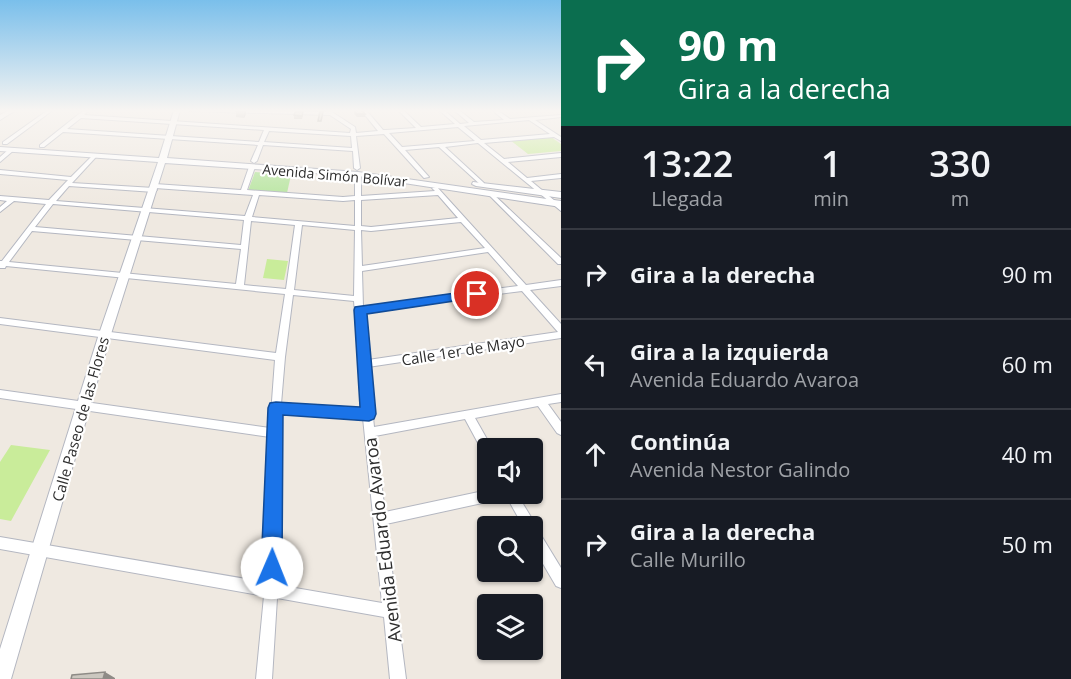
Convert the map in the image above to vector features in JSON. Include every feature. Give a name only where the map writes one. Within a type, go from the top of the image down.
[{"type":"street","points":[[42,146],[48,142]]},
{"type":"street","name":"Calle Paseo de las Flores","points":[[1,679],[85,407],[105,334],[155,188],[168,142]]},
{"type":"street","points":[[230,142],[355,150]]},
{"type":"street","name":"Avenida Eduardo Avaroa","points":[[355,142],[358,200],[356,228],[358,299],[369,432],[398,679]]},
{"type":"street","points":[[393,142],[561,330]]},
{"type":"street","points":[[400,148],[471,142]]},
{"type":"street","points":[[479,142],[540,192],[557,203],[561,209]]},
{"type":"street","points":[[243,192],[260,144]]},
{"type":"street","name":"Avenida Simón Bolívar","points":[[2,145],[42,146],[163,158],[357,171],[557,203]]},
{"type":"street","name":"Avenida Simón Bolívar","points":[[2,145],[11,150],[163,158]]},
{"type":"street","points":[[440,145],[482,184]]},
{"type":"street","points":[[0,160],[11,150]]},
{"type":"street","points":[[1,264],[51,202],[94,156]]},
{"type":"street","points":[[502,160],[560,156]]},
{"type":"street","points":[[0,172],[155,188],[358,200],[438,193]]},
{"type":"street","points":[[525,180],[561,176]]},
{"type":"street","name":"Avenida Simón Bolívar","points":[[429,181],[482,184],[561,195]]},
{"type":"street","points":[[240,286],[248,218],[257,193]]},
{"type":"street","points":[[491,194],[561,262]]},
{"type":"street","points":[[0,198],[371,229],[461,220]]},
{"type":"street","points":[[0,210],[13,199]]},
{"type":"street","points":[[264,679],[271,591],[274,433],[280,357],[299,223]]},
{"type":"street","points":[[30,230],[245,248]]},
{"type":"street","points":[[358,269],[489,250]]},
{"type":"street","points":[[1,264],[125,274],[358,299]]},
{"type":"street","points":[[360,310],[561,283]]},
{"type":"street","points":[[0,321],[280,357]]},
{"type":"street","name":"Calle 1er de Mayo","points":[[365,364],[561,335]]},
{"type":"street","points":[[0,394],[274,433]]},
{"type":"street","points":[[369,432],[561,398]]},
{"type":"street","points":[[541,402],[561,429]]},
{"type":"street","points":[[276,408],[369,414]]},
{"type":"street","points":[[468,415],[481,438]]},
{"type":"street","points":[[380,519],[477,498]]},
{"type":"street","points":[[0,543],[390,610]]},
{"type":"street","points":[[543,551],[561,581]]},
{"type":"green space","points":[[512,142],[558,142],[561,144],[561,151],[528,154]]},
{"type":"green space","points":[[255,172],[291,175],[287,193],[248,191]]},
{"type":"green space","points":[[267,259],[288,261],[284,280],[263,278]]},
{"type":"green space","points":[[11,445],[50,450],[11,521],[0,519],[0,462]]},
{"type":"building","points":[[105,672],[103,679],[71,679],[72,675]]},
{"type":"route","points":[[272,568],[276,408],[369,414],[360,310],[477,294]]}]
